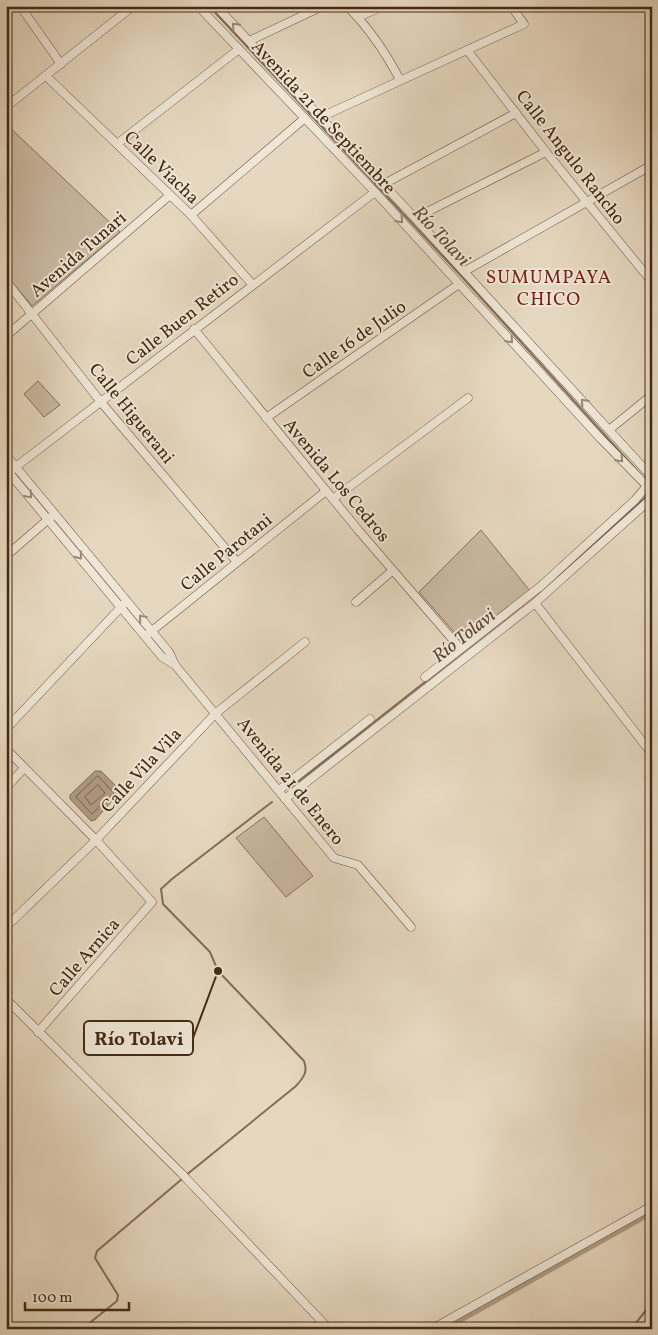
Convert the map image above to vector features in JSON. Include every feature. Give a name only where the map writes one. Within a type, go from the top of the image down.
[{"type":"street","points":[[20,6],[61,64]]},
{"type":"street","points":[[6,107],[133,6]]},
{"type":"street","name":"Avenida 21 de Septiembre","points":[[198,6],[375,192],[649,489]]},
{"type":"street","name":"Avenida 21 de Septiembre","points":[[216,6],[384,184],[652,477]]},
{"type":"street","points":[[249,41],[323,6]]},
{"type":"street","points":[[347,6],[385,52],[400,80]]},
{"type":"street","points":[[358,17],[383,6]]},
{"type":"street","points":[[321,117],[524,24],[511,6]]},
{"type":"street","points":[[647,6],[652,13]]},
{"type":"street","points":[[117,144],[239,49]]},
{"type":"street","name":"Calle Angulo Rancho","points":[[468,50],[546,152],[652,282]]},
{"type":"street","name":"Calle Viacha","points":[[46,76],[191,215],[252,284]]},
{"type":"street","points":[[384,184],[516,113]]},
{"type":"street","points":[[191,215],[305,118]]},
{"type":"street","points":[[415,218],[546,152]]},
{"type":"street","points":[[465,272],[652,165]]},
{"type":"street","name":"Calle Buen Retiro","points":[[8,470],[16,466],[375,192]]},
{"type":"street","name":"Avenida Tunari","points":[[6,336],[170,194]]},
{"type":"street","name":"Calle Higuerani","points":[[6,281],[33,313],[100,401],[237,562]]},
{"type":"street","name":"Calle 16 de Julio","points":[[266,418],[459,284]]},
{"type":"street","name":"Avenida Los Cedros","points":[[194,329],[392,571],[460,648]]},
{"type":"street","points":[[609,430],[652,396]]},
{"type":"street","points":[[333,499],[468,398]]},
{"type":"street","name":"Avenida 21 de Enero","points":[[6,455],[121,607],[162,657],[175,665]]},
{"type":"street","name":"Avenida 21 de Enero","points":[[8,470],[52,516],[127,601],[169,652],[175,665],[216,712],[334,858],[358,865],[411,927]]},
{"type":"street","points":[[425,677],[541,586],[649,489]]},
{"type":"street","name":"Calle Parotani","points":[[145,636],[326,491]]},
{"type":"street","points":[[285,799],[535,603],[652,498]]},
{"type":"street","points":[[6,556],[52,516]]},
{"type":"street","points":[[356,602],[392,571]]},
{"type":"street","points":[[6,729],[127,601]]},
{"type":"street","points":[[535,603],[652,754]]},
{"type":"street","name":"Calle Vila Vila","points":[[6,927],[96,840],[216,712],[305,642]]},
{"type":"street","points":[[279,790],[370,719]]},
{"type":"street","points":[[6,749],[96,840]]},
{"type":"street","points":[[6,788],[24,768]]},
{"type":"street","name":"Calle Arnica","points":[[38,1032],[152,902],[96,840]]},
{"type":"street","points":[[6,999],[182,1174],[329,1329]]},
{"type":"street","points":[[432,1329],[652,1206]]},
{"type":"street","points":[[648,1329],[652,1324]]},
{"type":"shaded area","points":[[6,124],[120,232],[32,306],[6,275]]},
{"type":"shaded area","points":[[38,381],[60,405],[44,417],[24,394]]},
{"type":"shaded area","points":[[481,530],[530,591],[470,638],[461,640],[419,592]]},
{"type":"shaded area","points":[[264,817],[313,876],[286,897],[236,838]]},
{"type":"water","points":[[95,771],[101,771],[121,791],[95,820],[91,821],[70,799],[70,795]]},
{"type":"waterway","name":"Río Tolavi","points":[[209,6],[464,279],[649,484]]},
{"type":"waterway","name":"Río Tolavi","points":[[289,789],[547,586],[646,497],[647,494]]},
{"type":"waterway","name":"Río Tolavi","points":[[185,1176],[296,1086],[305,1071],[304,1061],[218,971],[210,952],[163,904],[161,889],[272,802]]},
{"type":"waterway","name":"Río Tolavi","points":[[82,1329],[117,1301],[118,1295],[95,1258],[97,1251],[182,1179]]},
{"type":"waterway","points":[[442,1329],[652,1211]]},
{"type":"waterway","points":[[631,1329],[652,1303]]},
{"type":"place","name":"Río Tolavi","points":[[218,971]]},
{"type":"district","name":"SUMUMPAYA CHICO","points":[[549,287]]}]
